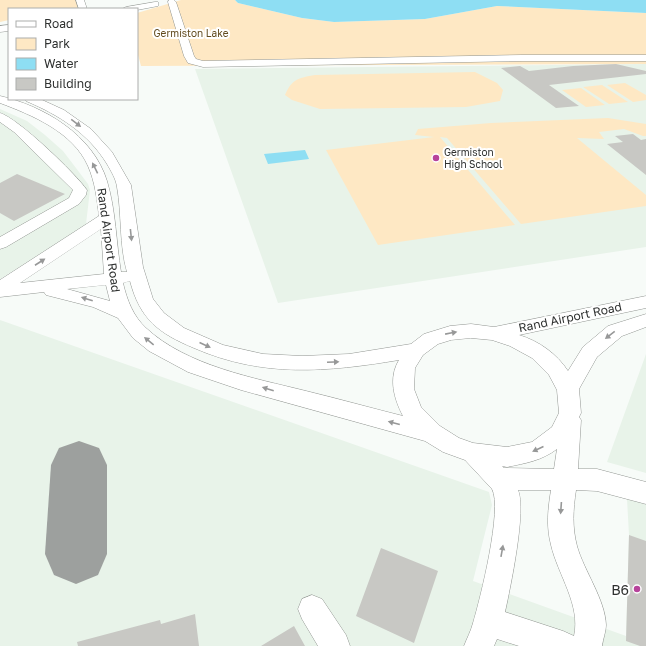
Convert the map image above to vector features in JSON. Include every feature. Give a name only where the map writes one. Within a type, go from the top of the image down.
[{"type":"street","points":[[172,2],[189,56],[192,61],[203,64],[530,58],[646,58]]},
{"type":"street","points":[[132,8],[155,4]]},
{"type":"street","name":"Rand Airport Road","points":[[0,99],[44,117],[72,137],[89,156],[100,178],[107,218],[117,296],[123,313],[139,332],[154,345],[177,358],[204,370],[277,392],[432,433]]},
{"type":"street","name":"Rand Airport Road","points":[[32,100],[68,117],[90,133],[104,150],[115,167],[124,185],[135,271],[144,300],[157,317],[177,333],[219,351],[263,361],[302,363],[349,361],[416,350]]},
{"type":"street","points":[[0,116],[18,129],[74,182],[80,190],[79,195],[74,201],[0,244]]},
{"type":"street","points":[[2,288],[107,218]]},
{"type":"street","points":[[2,288],[135,271]]},
{"type":"street","points":[[2,288],[37,287],[113,274]]},
{"type":"street","points":[[37,287],[72,294],[123,313]]},
{"type":"street","name":"Rand Airport Road","points":[[493,333],[646,302]]},
{"type":"street","name":"Rand Airport Road","points":[[569,401],[556,370],[539,353],[517,341],[493,333],[471,331],[450,333],[431,339],[416,350],[405,367],[403,389],[412,412],[432,433],[451,445],[473,453],[507,457],[538,450],[560,434],[569,401],[590,352],[615,331],[646,320]]},
{"type":"street","points":[[569,401],[568,458],[561,506],[560,526],[564,546],[571,567],[588,608],[591,625],[587,646]]},
{"type":"street","points":[[473,453],[498,479],[507,492],[509,502],[507,521],[484,634],[563,646]]},
{"type":"street","points":[[498,479],[597,480],[646,493]]},
{"type":"street","points":[[312,608],[335,646]]},
{"type":"shaded area","name":"Germiston High School","points":[[646,64],[646,247],[278,303],[195,69]]},
{"type":"shaded area","points":[[0,109],[27,121],[63,151],[88,184],[90,190],[86,224],[76,232],[0,279]]},
{"type":"shaded area","points":[[0,320],[489,492],[492,505],[473,581],[626,636],[629,535],[627,499],[646,504],[646,646],[0,646]]},
{"type":"shaded area","points":[[646,354],[646,473],[607,462]]},
{"type":"green space","points":[[0,0],[76,0],[78,8],[8,8],[8,20],[0,22]]},
{"type":"green space","name":"Germiston Lake","points":[[181,0],[235,0],[238,3],[302,18],[334,22],[425,19],[497,6],[646,13],[646,64],[141,66],[138,55],[138,13]]},
{"type":"green space","points":[[475,72],[497,83],[503,90],[500,101],[466,107],[320,109],[292,100],[285,95],[290,86],[296,80],[315,75]]},
{"type":"green space","points":[[625,83],[646,95],[646,100],[633,102],[607,85]]},
{"type":"green space","points":[[602,85],[628,102],[609,104],[583,87]]},
{"type":"green space","points":[[581,88],[605,105],[586,107],[562,90]]},
{"type":"green space","points":[[608,118],[646,124],[646,136],[624,129],[599,132],[604,139],[577,138],[646,195],[646,206],[521,224],[447,138],[440,137],[515,225],[378,245],[326,150],[434,137],[415,135],[418,129],[491,123]]},
{"type":"water","points":[[235,0],[646,0],[646,13],[497,6],[425,19],[334,22],[302,18],[238,3]]},
{"type":"water","points":[[305,150],[309,159],[268,164],[264,154]]},
{"type":"building","points":[[616,64],[646,71],[646,74],[549,85],[579,106],[556,108],[501,68],[520,66],[529,71],[573,66]]},
{"type":"building","points":[[633,134],[641,140],[646,139],[646,175],[607,144],[623,142],[615,136]]},
{"type":"building","points":[[17,174],[65,194],[14,221],[0,213],[0,183]]},
{"type":"building","name":"B6","points":[[629,535],[646,541],[646,646],[640,646],[626,641]]},
{"type":"building","points":[[381,548],[438,571],[414,643],[356,616]]},
{"type":"building","points":[[195,614],[199,646],[78,646],[77,642],[160,620],[161,624]]},
{"type":"building","points":[[294,626],[305,646],[261,646]]},
{"type":"taxiway","points":[[76,554],[79,465]]},
{"type":"place","name":"Germiston High School","points":[[436,158]]},
{"type":"place","name":"B6","points":[[637,589]]}]
